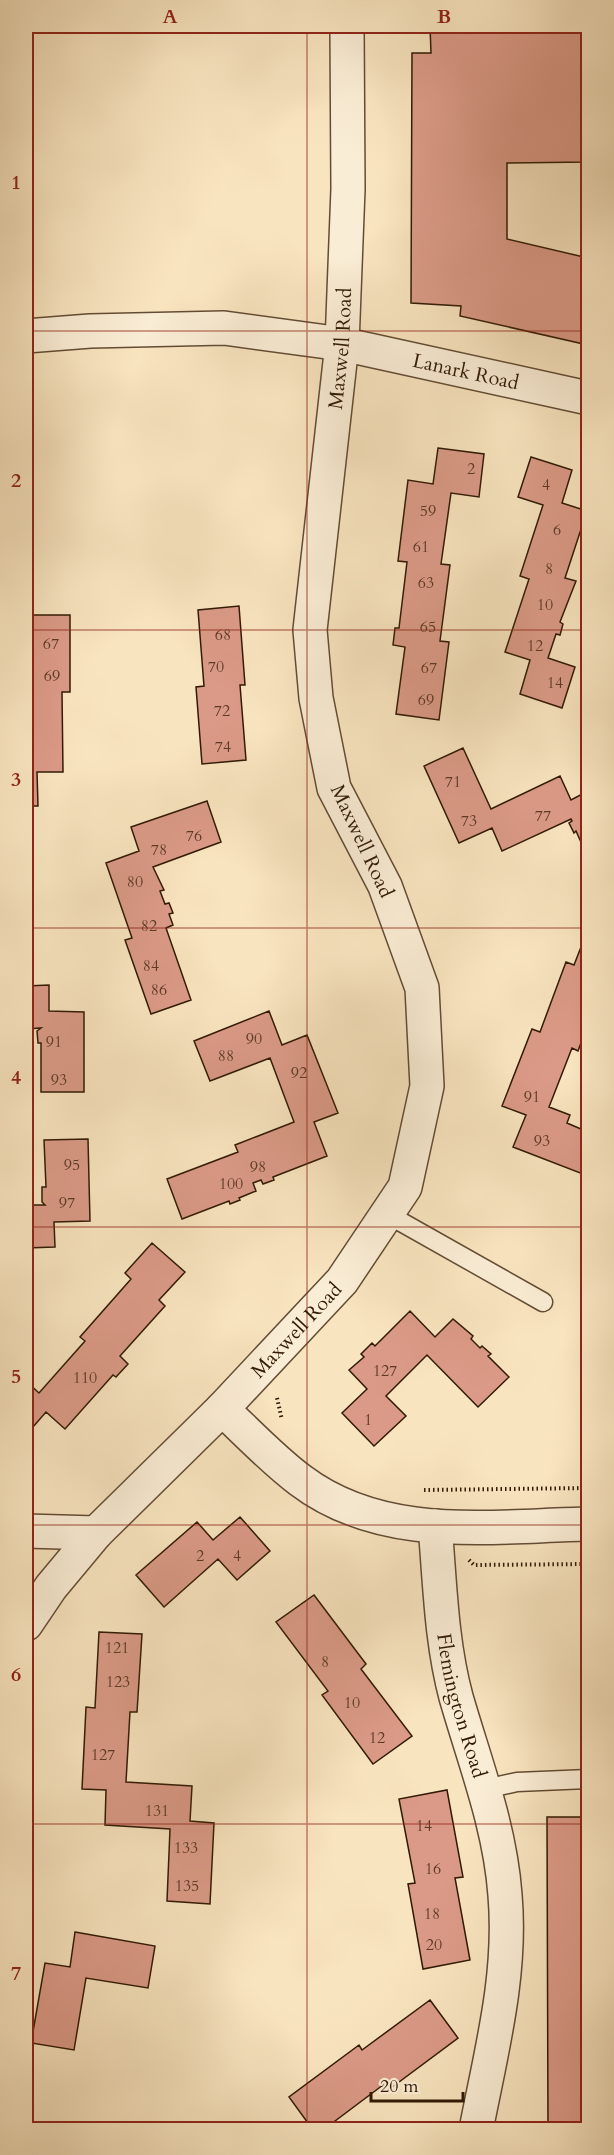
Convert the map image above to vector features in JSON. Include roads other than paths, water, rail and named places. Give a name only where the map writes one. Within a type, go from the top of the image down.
[{"type":"street","name":"Maxwell Road","points":[[26,1624],[51,1587],[96,1533],[222,1409],[342,1281],[405,1187],[427,1086],[422,988],[385,886],[334,788],[316,698],[310,630],[342,344],[348,189],[347,26]]},
{"type":"street","name":"Lanark Road","points":[[26,336],[90,331],[224,328],[342,344],[588,398]]},
{"type":"street","points":[[222,1409],[301,1481],[338,1504],[372,1517],[402,1524],[435,1526],[588,1524]]},
{"type":"street","name":"Flemington Road","points":[[435,1526],[444,1642],[456,1697],[485,1789],[505,1896],[506,1952],[501,2006],[477,2130]]},
{"type":"street","points":[[26,1531],[96,1533]]},
{"type":"lane","points":[[387,1214],[543,1302]]},
{"type":"lane","points":[[485,1789],[517,1782],[588,1779]]}]
